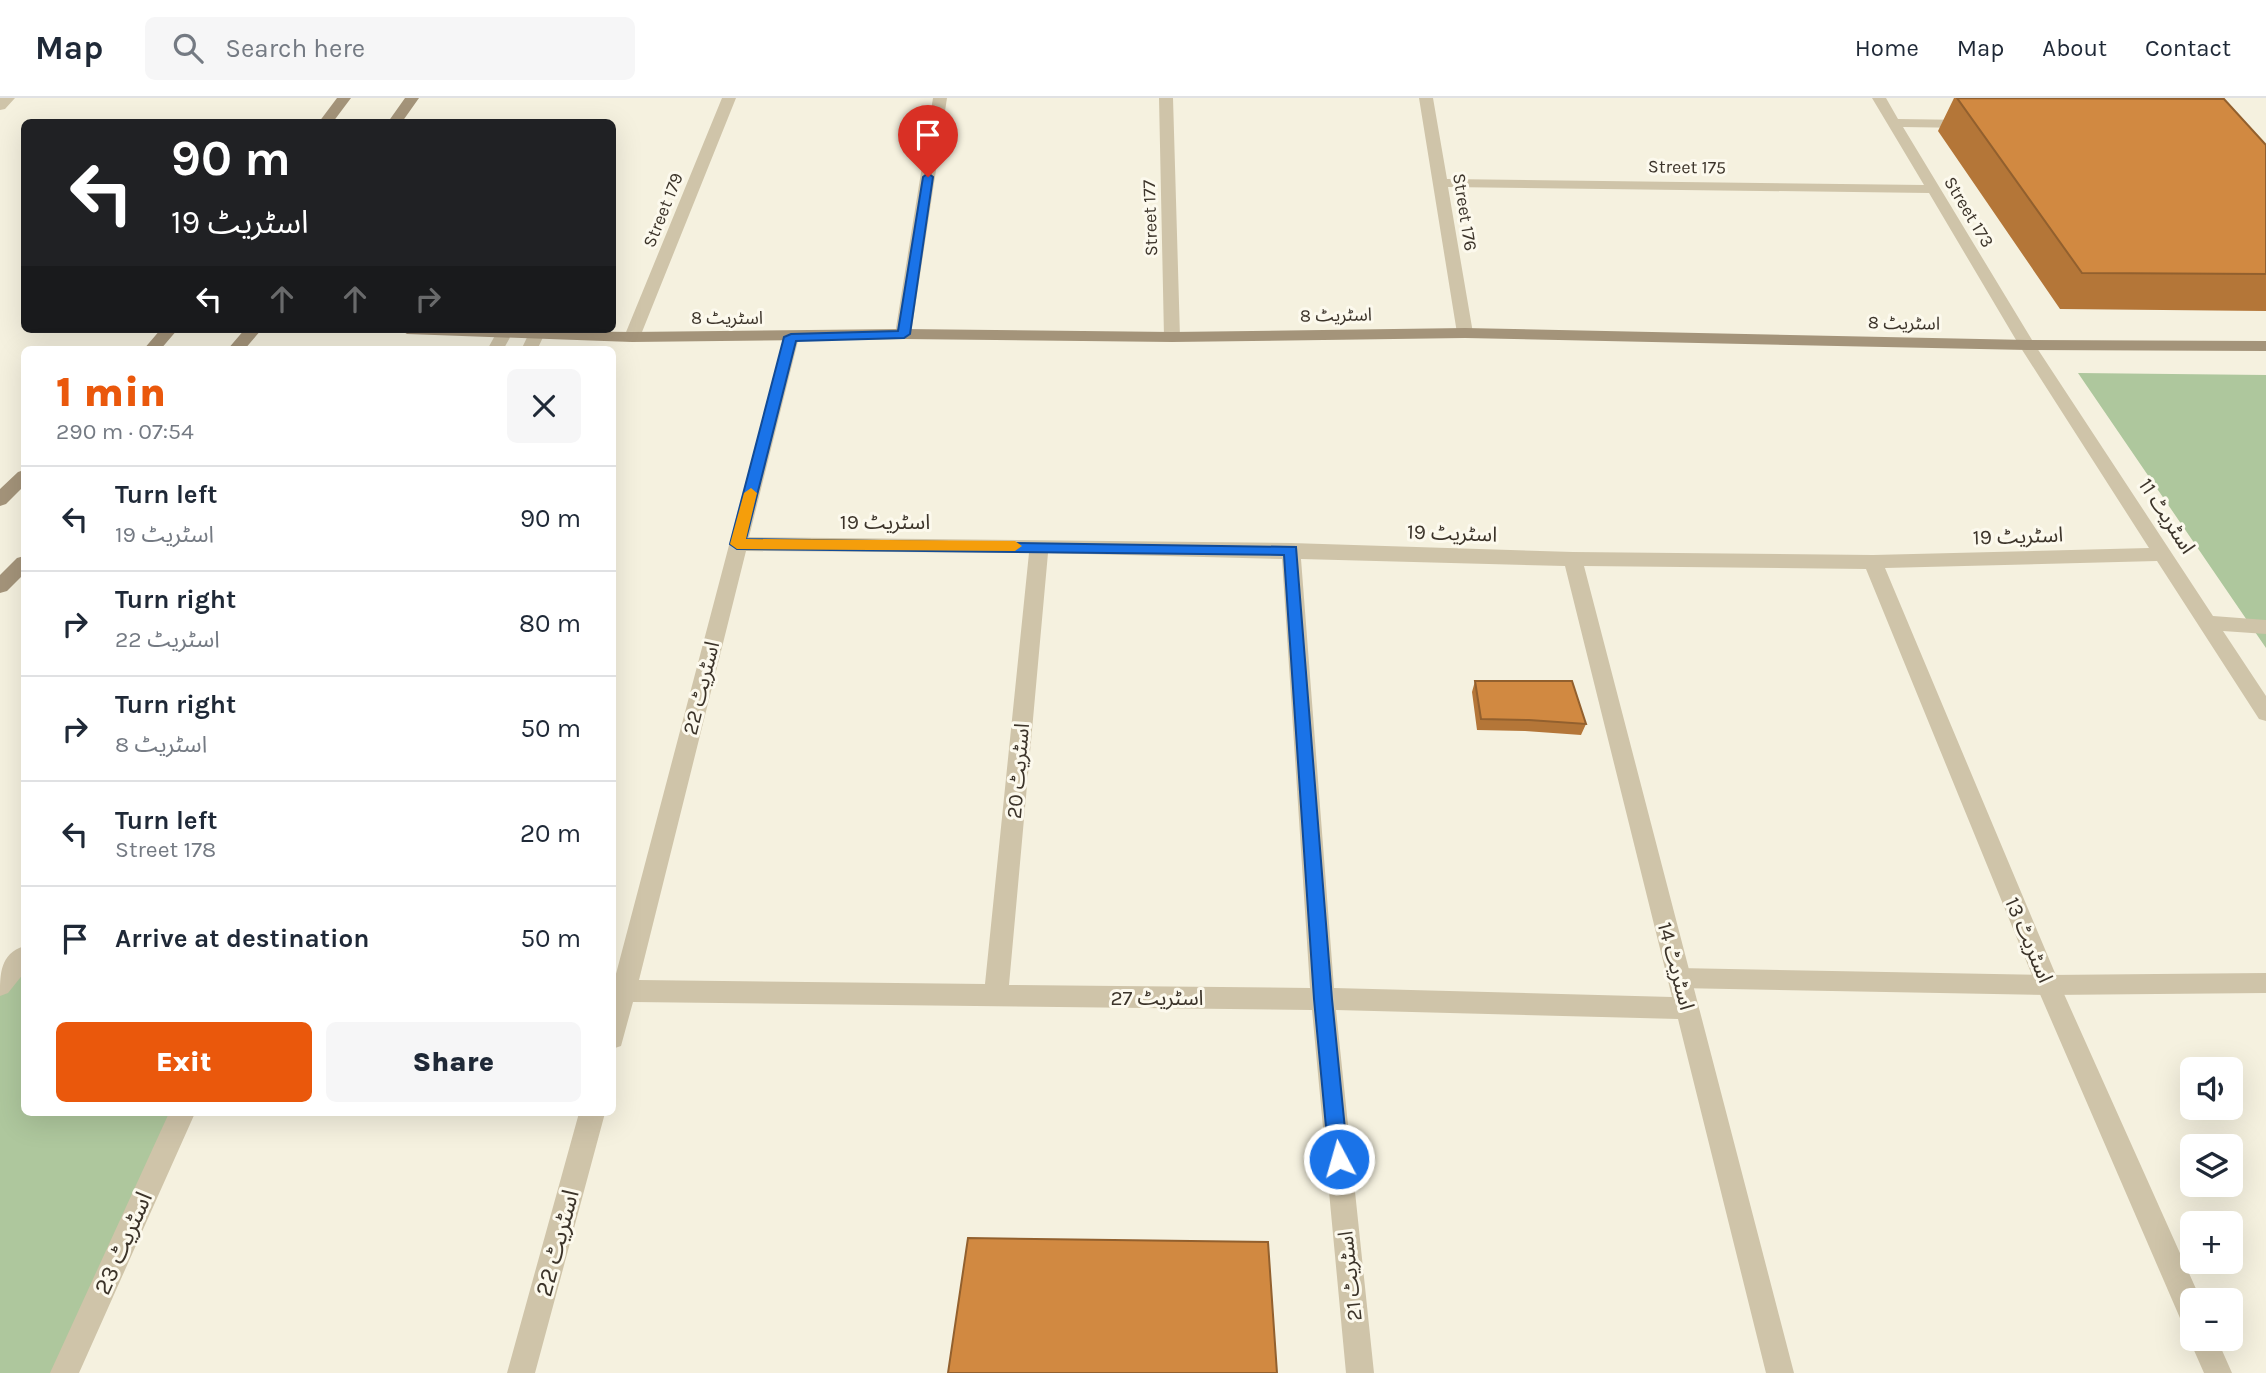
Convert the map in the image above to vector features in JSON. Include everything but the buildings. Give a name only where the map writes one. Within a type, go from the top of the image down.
[{"type":"street","points":[[0,106],[8,98]]},
{"type":"street","points":[[328,119],[344,98]]},
{"type":"street","points":[[398,119],[412,98]]},
{"type":"street","name":"Street 179","points":[[632,337],[729,98]]},
{"type":"street","points":[[904,334],[940,98]]},
{"type":"street","name":"Street 177","points":[[1166,98],[1172,337]]},
{"type":"street","name":"Street 176","points":[[1426,98],[1465,333]]},
{"type":"street","name":"Street 173","points":[[1879,98],[2027,345]]},
{"type":"street","points":[[1893,122],[1977,124]]},
{"type":"street","name":"Street 175","points":[[1441,183],[1933,189]]},
{"type":"street","points":[[155,346],[166,333]]},
{"type":"street","points":[[239,346],[250,333]]},
{"type":"street","name":"اسٹریٹ 8","points":[[484,333],[632,337],[904,334],[1172,337],[1465,333],[2027,345],[2266,346]]},
{"type":"street","points":[[497,346],[503,334]]},
{"type":"street","points":[[531,346],[537,334]]},
{"type":"street","name":"اسٹریٹ 22","points":[[616,1024],[791,337]]},
{"type":"street","name":"اسٹریٹ 11","points":[[2027,345],[2266,713]]},
{"type":"street","points":[[0,500],[21,479]]},
{"type":"street","name":"اسٹریٹ 19","points":[[737,544],[1039,546],[1291,550],[1573,559],[1873,562],[2165,554]]},
{"type":"street","name":"اسٹریٹ 20","points":[[996,996],[1039,546]]},
{"type":"street","name":"اسٹریٹ 21","points":[[1291,550],[1323,999],[1360,1373]]},
{"type":"street","name":"اسٹریٹ 14","points":[[1573,559],[1780,1373]]},
{"type":"street","name":"اسٹریٹ 13","points":[[1873,562],[2048,985],[2181,1288]]},
{"type":"street","points":[[0,586],[21,566]]},
{"type":"street","points":[[2209,623],[2266,627]]},
{"type":"street","points":[[0,985],[21,960]]},
{"type":"street","name":"اسٹریٹ 27","points":[[625,991],[1323,999],[1688,1009]]},
{"type":"street","name":"اسٹریٹ 23","points":[[64,1373],[182,1116]]},
{"type":"street","name":"اسٹریٹ 22","points":[[521,1373],[591,1116]]},
{"type":"street","points":[[2208,1351],[2218,1373]]},
{"type":"lane","points":[[1678,978],[2048,985],[2266,984]]},
{"type":"green space","points":[[2078,373],[2266,375],[2266,648]]},
{"type":"green space","points":[[21,970],[21,1116],[171,1116],[53,1373],[0,1373],[0,995]]},
{"type":"slow traffic","points":[[751,493],[737,544],[1015,546]]},
{"type":"route","points":[[928,177],[904,334],[791,337],[737,544],[1291,550],[1323,999],[1339,1159]]}]
